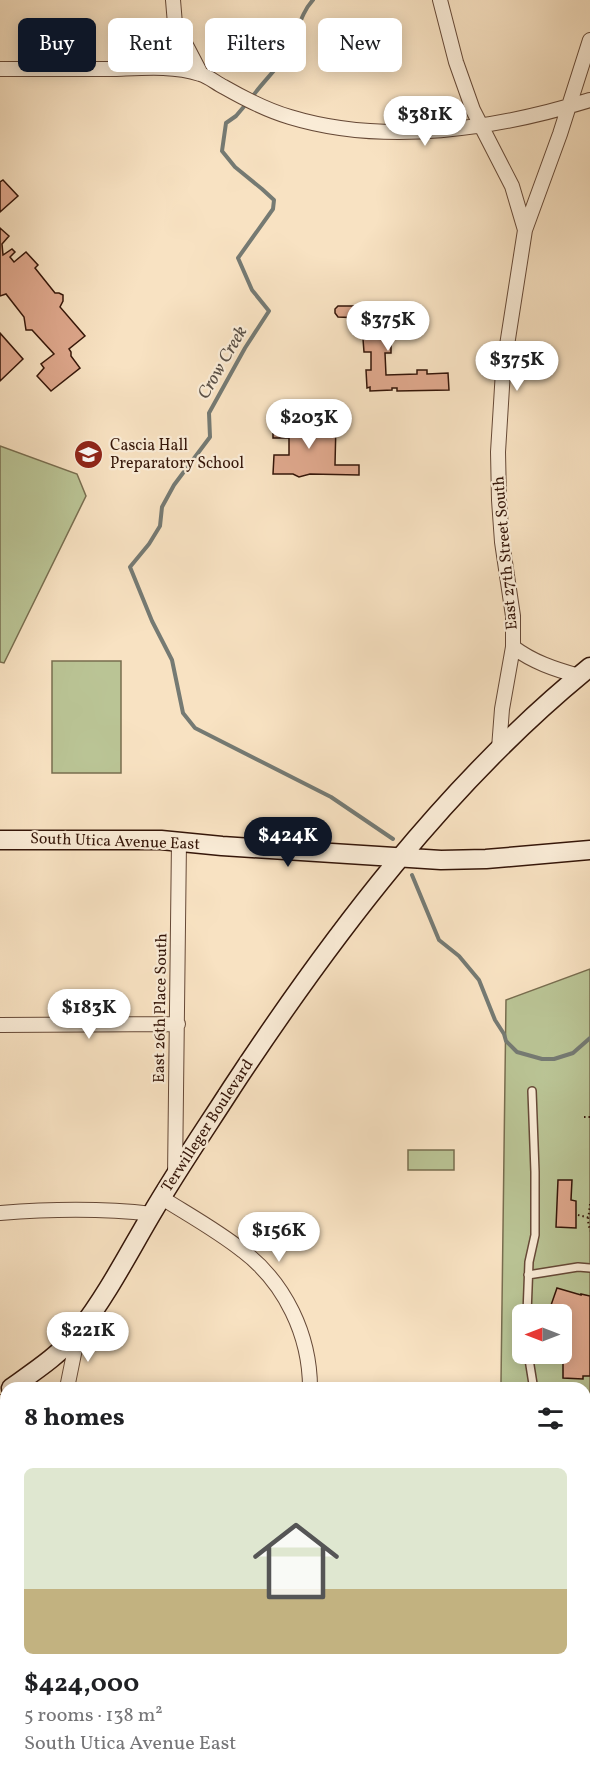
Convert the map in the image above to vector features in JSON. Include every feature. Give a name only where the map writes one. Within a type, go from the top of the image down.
[{"type":"street","points":[[173,0],[174,18]]},
{"type":"street","points":[[440,0],[456,63],[473,110],[512,186],[525,230]]},
{"type":"street","name":"East 27th Street South","points":[[499,748],[502,709],[513,647],[513,616],[502,542],[498,452],[503,371],[525,230],[561,134],[590,40]]},
{"type":"street","points":[[193,59],[201,74]]},
{"type":"street","points":[[0,69],[108,68]]},
{"type":"street","points":[[188,72],[201,74],[261,107],[290,118],[353,130],[381,132],[482,126],[590,100]]},
{"type":"street","name":"East 27th Street South","points":[[513,647],[544,666],[584,671]]},
{"type":"street","points":[[401,857],[499,748],[584,671]]},
{"type":"street","name":"South Utica Avenue East","points":[[0,840],[130,839],[441,860],[486,859],[590,850]]},
{"type":"street","name":"East 26th Place South","points":[[175,1176],[179,842]]},
{"type":"street","name":"Terwilleger Boulevard","points":[[20,1382],[48,1362],[78,1332],[106,1292],[175,1176],[268,1033],[312,970],[401,857]]},
{"type":"street","points":[[0,1025],[178,1024]]},
{"type":"street","points":[[162,1198],[238,1246],[259,1264],[274,1282],[289,1304],[301,1332],[307,1354],[309,1382]]},
{"type":"street","points":[[0,1213],[90,1209],[152,1214]]},
{"type":"street","points":[[68,1382],[78,1332]]},
{"type":"lane","points":[[527,1304],[529,1262],[535,1235],[532,1091]]},
{"type":"lane","points":[[528,1275],[578,1267],[590,1268]]},
{"type":"lane","points":[[530,1364],[533,1382]]},
{"type":"path","points":[[584,1117],[590,1117]]},
{"type":"path","points":[[590,1204],[590,1231]]},
{"type":"path","points":[[578,1215],[589,1218]]},
{"type":"green space","points":[[0,446],[77,474],[86,496],[4,663],[0,662]]},
{"type":"green space","points":[[52,661],[121,661],[121,773],[52,773]]},
{"type":"green space","points":[[590,969],[590,1382],[501,1382],[506,1000]]},
{"type":"green space","points":[[408,1150],[454,1150],[454,1170],[408,1170]]},
{"type":"building","points":[[3,180],[18,196],[0,212],[0,182]]},
{"type":"building","points":[[0,228],[9,236],[2,244],[3,255],[12,249],[15,252],[10,257],[14,262],[26,252],[38,265],[35,268],[55,293],[63,295],[60,307],[85,336],[69,349],[80,368],[51,391],[37,376],[44,368],[41,364],[54,354],[32,330],[26,330],[24,317],[6,294],[0,296]]},
{"type":"building","points":[[369,304],[398,305],[398,317],[385,317],[385,340],[391,339],[391,353],[385,353],[386,375],[417,374],[417,370],[427,370],[427,374],[448,373],[449,390],[397,391],[397,388],[392,388],[392,390],[370,391],[370,387],[367,388],[366,370],[371,370],[371,352],[364,352],[365,326],[362,327],[361,318],[338,317],[335,309],[338,306],[368,306]]},
{"type":"building","points":[[0,333],[23,359],[0,381]]},
{"type":"building","points":[[273,419],[292,420],[292,426],[309,426],[323,422],[336,423],[335,465],[359,465],[359,475],[310,474],[299,477],[293,474],[273,474],[274,455],[289,455],[289,438],[273,438]]},
{"type":"building","points":[[558,1180],[572,1180],[571,1200],[576,1201],[576,1228],[556,1227]]},
{"type":"building","points":[[557,1288],[590,1296],[590,1376],[583,1376],[583,1379],[563,1378],[563,1364],[572,1364],[572,1304],[551,1304]]},
{"type":"waterway","name":"Crow Creek","points":[[252,97],[288,52],[305,12],[313,0]]},
{"type":"waterway","name":"Crow Creek","points":[[247,103],[236,116],[226,123],[222,151],[235,167],[274,200],[273,209],[238,258],[252,290],[269,311],[245,348],[209,413],[210,437],[174,485],[162,507],[160,526],[130,567],[152,621],[172,660],[183,713],[195,728],[331,797],[393,839]]},
{"type":"waterway","name":"Crow Creek","points":[[412,875],[439,940],[459,956],[479,980],[506,1041],[517,1052],[542,1059],[554,1059],[573,1053],[590,1038]]},
{"type":"place","name":"Cascia Hall Preparatory School","points":[[89,455]]}]
